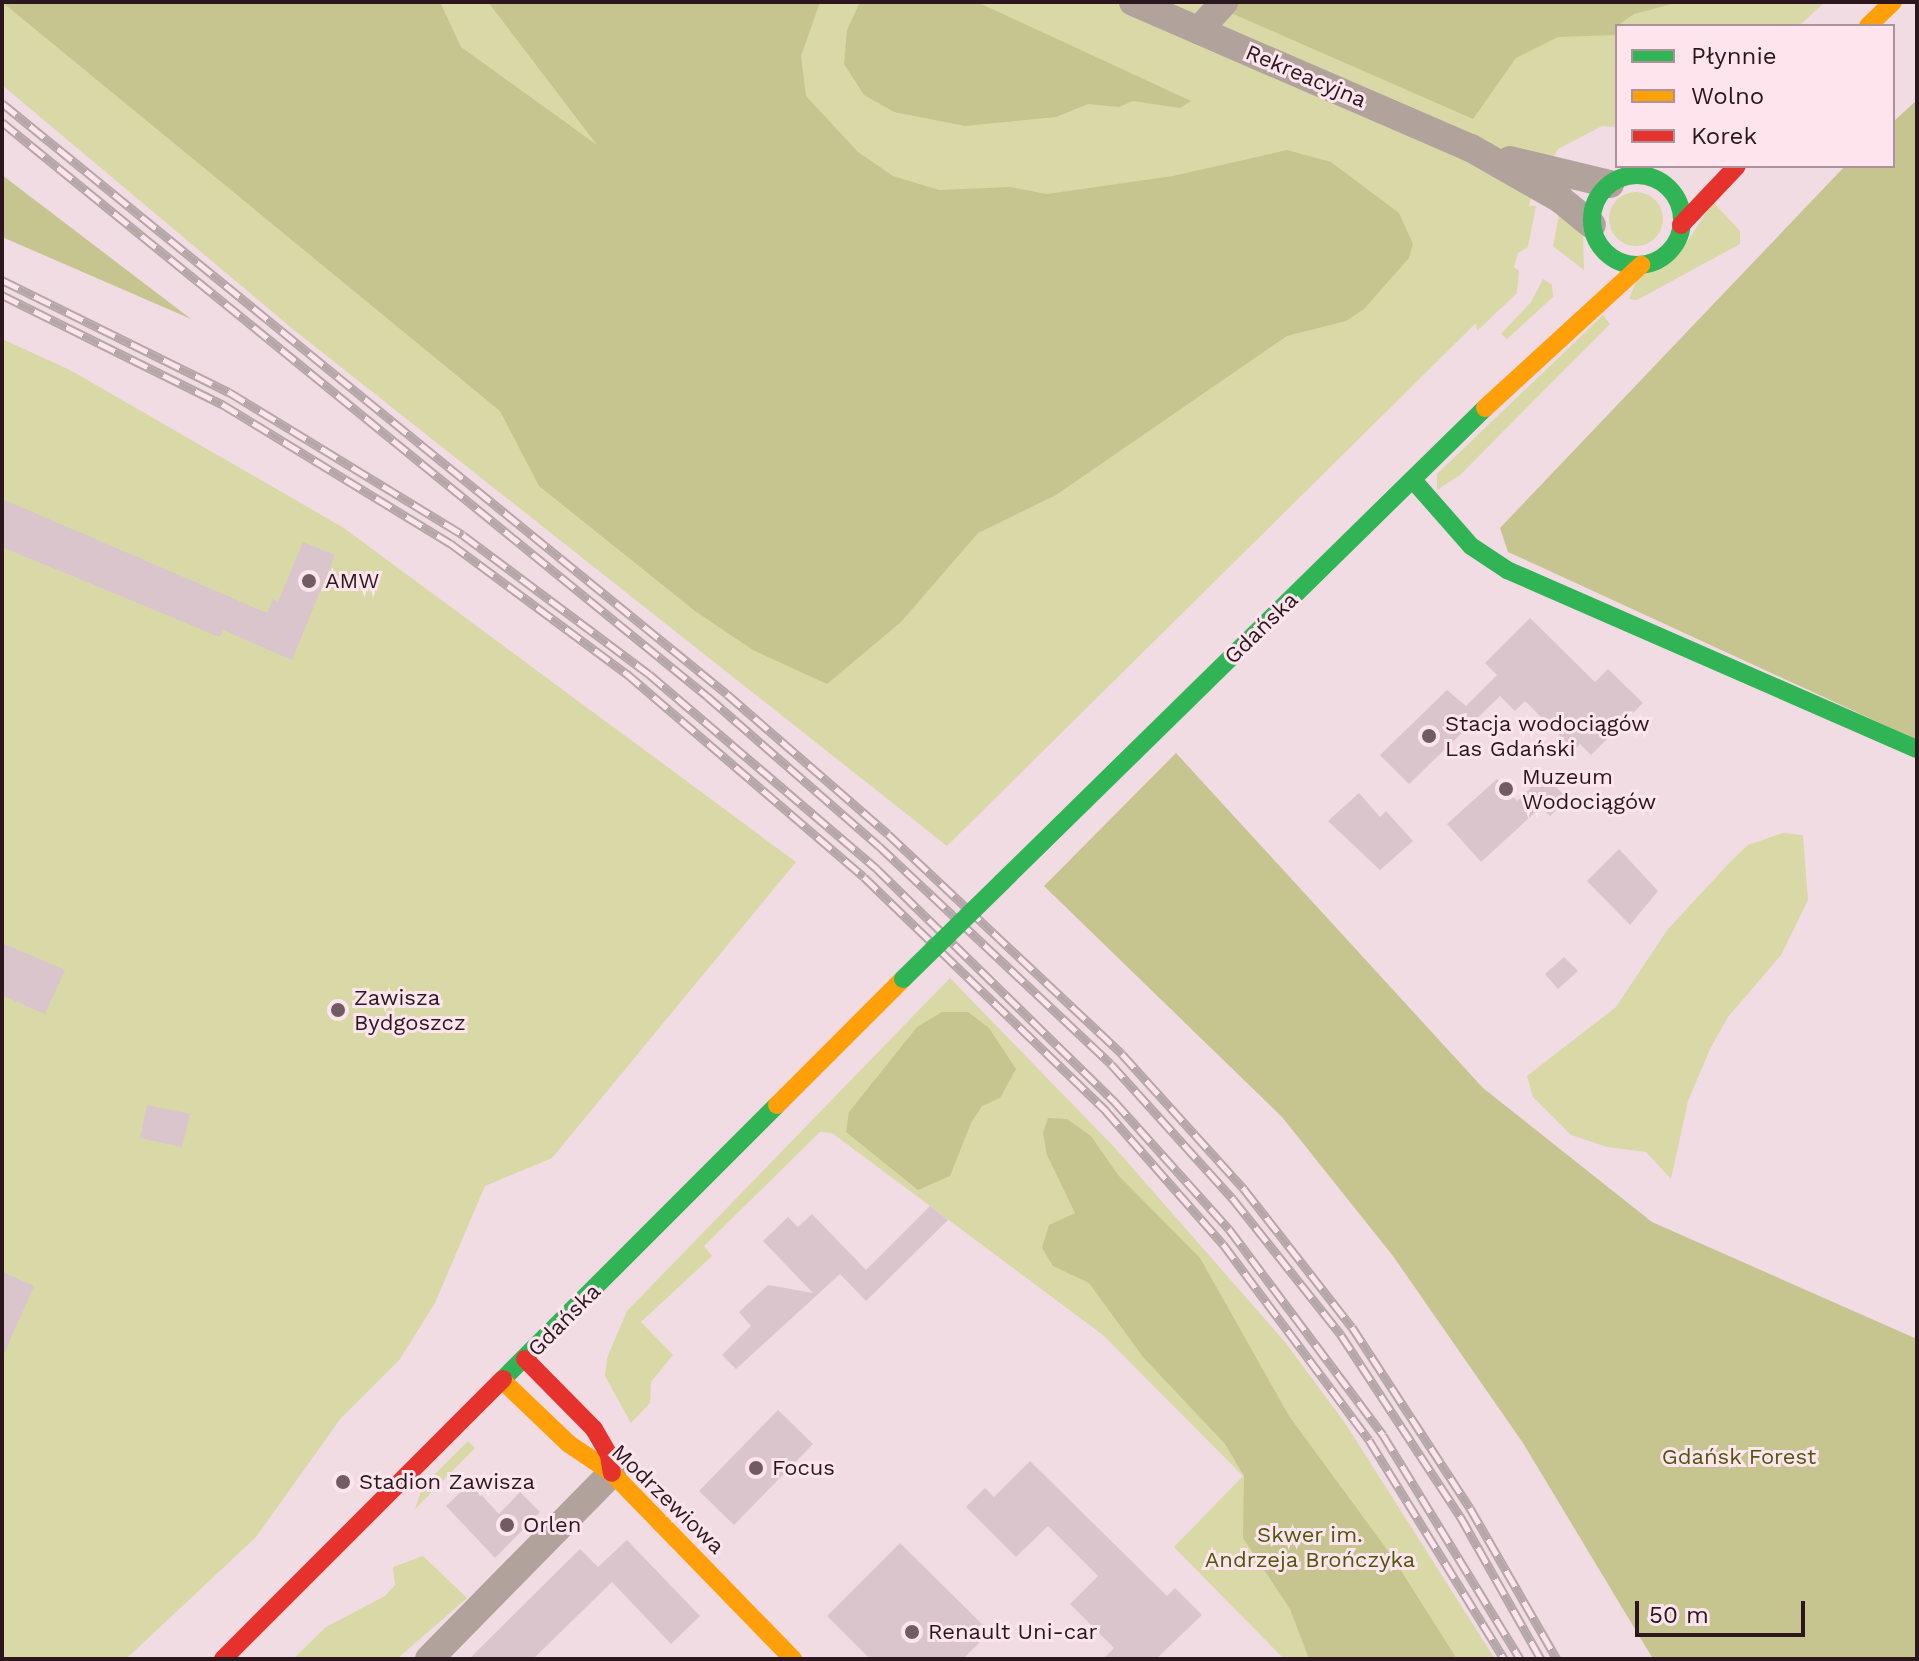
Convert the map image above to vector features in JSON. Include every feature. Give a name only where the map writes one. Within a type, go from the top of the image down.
[{"type":"main road","points":[[1870,24],[1893,2]]},
{"type":"main road","points":[[1595,234],[1616,260],[1641,265],[1668,252],[1681,225],[1735,168]]},
{"type":"main road","points":[[1593,270],[1596,202],[1610,184],[1634,176],[1659,181],[1687,176]]},
{"type":"main road","points":[[1659,181],[1677,200],[1681,225]]},
{"type":"main road","name":"Gdańska","points":[[223,1659],[903,979],[1520,374],[1570,335],[1624,276],[1641,265]]},
{"type":"main road","name":"Gdańska","points":[[1520,374],[1581,291]]},
{"type":"main road","points":[[1413,480],[1471,546],[1507,570],[1917,749]]},
{"type":"main road","name":"Modrzewiowa","points":[[525,1359],[599,1437],[612,1473]]},
{"type":"main road","name":"Modrzewiowa","points":[[503,1381],[569,1444],[612,1473],[793,1659]]},
{"type":"street","name":"Rekreacyjna","points":[[1133,2],[1479,152],[1560,199],[1595,234]]},
{"type":"street","points":[[1199,30],[1224,2]]},
{"type":"street","name":"Rekreacyjna","points":[[1479,152],[1610,184]]},
{"type":"street","points":[[429,1659],[612,1473]]},
{"type":"green space","points":[[2,2],[1825,2],[1801,24],[1615,24],[1615,127],[1602,126],[1558,149],[1532,194],[1529,206],[1536,206],[1528,247],[1518,253],[1514,267],[1519,271],[1517,293],[1477,331],[1476,323],[947,846],[294,330],[2,85]]},
{"type":"green space","points":[[2,2],[440,2],[461,47],[597,145],[488,2],[820,2],[801,56],[806,96],[858,152],[893,176],[939,190],[1010,187],[1047,194],[1173,176],[1287,150],[1331,162],[1399,213],[1413,244],[1409,258],[1364,309],[1346,321],[1287,336],[1056,495],[978,533],[901,622],[827,684],[753,650],[695,611],[539,486],[500,411]]},
{"type":"green space","points":[[860,2],[977,2],[1191,101],[1180,108],[1133,101],[1119,107],[1088,104],[1056,117],[965,126],[894,112],[864,95],[844,64],[847,30]]},
{"type":"green space","points":[[1206,2],[1679,2],[1634,14],[1615,24],[1615,35],[1558,37],[1516,58],[1473,119]]},
{"type":"green space","points":[[1917,100],[1917,740],[1508,552],[1500,528],[1843,168],[1895,168],[1895,120]]},
{"type":"green space","points":[[2,175],[191,319],[2,237]]},
{"type":"green space","points":[[1636,192],[1655,200],[1663,219],[1655,238],[1636,246],[1617,238],[1609,219],[1617,200]]},
{"type":"green space","points":[[1713,202],[1740,231],[1740,244],[1637,300],[1629,299],[1638,277],[1664,267],[1680,253]]},
{"type":"green space","points":[[1559,215],[1583,235],[1584,270],[1553,246]]},
{"type":"green space","points":[[1543,279],[1552,285],[1553,297],[1507,339],[1501,334],[1531,302]]},
{"type":"green space","points":[[1603,315],[1610,324],[1460,475],[1437,490],[1437,474]]},
{"type":"green space","name":"Zawisza Bydgoszcz","points":[[2,339],[70,370],[344,528],[796,862],[552,1158],[485,1186],[435,1303],[400,1359],[341,1418],[256,1537],[126,1659],[2,1659]]},
{"type":"green space","name":"Gdańsk Forest","points":[[1176,753],[1483,1088],[1652,1222],[1917,1339],[1917,1659],[1653,1659],[1523,1443],[1393,1256],[1282,1117],[1044,886]]},
{"type":"green space","points":[[1783,833],[1803,835],[1808,900],[1781,955],[1728,1017],[1710,1049],[1688,1101],[1671,1179],[1646,1152],[1607,1147],[1571,1135],[1533,1097],[1527,1076],[1616,1007],[1668,929],[1733,859],[1748,845]]},
{"type":"green space","name":"Skwer im. Andrzeja Brończyka","points":[[950,978],[1115,1148],[1285,1342],[1345,1423],[1495,1659],[1284,1659],[1174,1547],[1243,1476],[1103,1335],[832,1133],[820,1132],[704,1246],[712,1256],[641,1322],[673,1355],[651,1382],[650,1403],[631,1423],[605,1376],[607,1358],[627,1311]]},
{"type":"green space","points":[[942,1012],[968,1012],[989,1028],[1016,1069],[1000,1098],[982,1106],[971,1123],[950,1176],[918,1190],[846,1132],[849,1112],[917,1027]]},
{"type":"green space","points":[[1048,1118],[1067,1119],[1091,1136],[1118,1175],[1200,1258],[1289,1416],[1391,1555],[1457,1659],[1309,1659],[1290,1609],[1243,1538],[1244,1476],[1225,1444],[1143,1357],[1089,1283],[1053,1266],[1042,1248],[1049,1225],[1075,1213],[1047,1155],[1043,1133]]},
{"type":"green space","points":[[468,1441],[475,1448],[415,1509],[423,1486]]},
{"type":"green space","points":[[423,1556],[467,1598],[397,1659],[293,1659],[326,1627],[385,1596],[395,1585],[393,1567]]},
{"type":"building","points":[[2,499],[267,613],[273,599],[278,602],[303,542],[335,555],[292,660],[223,630],[220,637],[2,547]]},
{"type":"building","points":[[1530,618],[1595,682],[1608,669],[1643,703],[1591,755],[1580,744],[1574,750],[1525,701],[1515,711],[1500,696],[1409,784],[1380,755],[1447,690],[1466,706],[1497,675],[1485,663]]},
{"type":"building","points":[[1544,775],[1568,799],[1550,816],[1541,807],[1481,862],[1447,824],[1497,779],[1517,801]]},
{"type":"building","points":[[1359,793],[1380,817],[1386,811],[1413,841],[1380,870],[1328,821]]},
{"type":"building","points":[[1619,849],[1658,891],[1630,925],[1587,881]]},
{"type":"building","points":[[2,943],[65,970],[45,1014],[2,995]]},
{"type":"building","points":[[1564,957],[1578,971],[1558,989],[1545,974]]},
{"type":"building","points":[[147,1105],[190,1114],[182,1147],[140,1138]]},
{"type":"building","points":[[930,1206],[948,1220],[866,1301],[840,1274],[736,1369],[722,1355],[751,1326],[739,1312],[768,1285],[813,1293],[763,1241],[788,1217],[798,1227],[812,1214],[866,1270]]},
{"type":"building","points":[[2,1272],[34,1286],[2,1358]]},
{"type":"building","name":"Focus","points":[[778,1410],[813,1444],[734,1525],[699,1491]]},
{"type":"building","points":[[1030,1461],[1167,1596],[1175,1588],[1202,1615],[1156,1659],[1103,1659],[1114,1648],[1070,1604],[1098,1576],[1048,1526],[1016,1557],[966,1507],[985,1488],[994,1497]]},
{"type":"building","points":[[470,1483],[499,1514],[520,1492],[540,1512],[495,1558],[446,1506]]},
{"type":"building","points":[[627,1540],[700,1616],[671,1644],[612,1582],[533,1659],[469,1659],[580,1549],[598,1567]]},
{"type":"building","points":[[900,1543],[990,1632],[963,1659],[870,1659],[827,1616]]},
{"type":"railway","points":[[2,103],[727,694],[888,834],[1122,1054],[1244,1189],[1352,1327],[1470,1508],[1557,1659]]},
{"type":"railway","points":[[2,122],[707,696],[879,846],[1111,1064],[1233,1199],[1341,1335],[1460,1516],[1541,1659]]},
{"type":"railway","points":[[2,280],[229,392],[463,535],[649,674],[877,869],[1114,1101],[1229,1229],[1383,1435],[1520,1659]]},
{"type":"railway","points":[[2,295],[222,404],[450,543],[626,673],[864,877],[1106,1111],[1223,1244],[1369,1440],[1504,1659]]},
{"type":"traffic: fast","points":[[1637,175],[1654,179],[1669,188],[1678,203],[1682,220],[1678,237],[1669,252],[1654,261],[1637,265],[1620,261],[1605,252],[1596,237],[1592,220],[1596,203],[1605,188],[1620,179],[1637,175]]},
{"type":"traffic: fast","points":[[1002,882],[1485,408]]},
{"type":"traffic: fast","points":[[1413,480],[1471,546],[1507,570],[1917,749]]},
{"type":"traffic: fast","points":[[903,979],[1002,882]]},
{"type":"traffic: fast","points":[[503,1379],[777,1105]]},
{"type":"traffic: slow","points":[[1870,24],[1893,2]]},
{"type":"traffic: slow","points":[[1485,408],[1641,265]]},
{"type":"traffic: slow","points":[[777,1105],[903,979]]},
{"type":"traffic: slow","points":[[503,1381],[569,1444],[612,1473],[793,1659]]},
{"type":"traffic: jam","points":[[1681,225],[1735,168]]},
{"type":"traffic: jam","points":[[525,1359],[594,1429],[609,1455],[612,1473]]},
{"type":"traffic: jam","points":[[223,1659],[503,1379]]},
{"type":"place","name":"AMW","points":[[309,581]]},
{"type":"place","name":"Stacja wodociągów Las Gdański","points":[[1429,736]]},
{"type":"place","name":"Muzeum Wodociągów","points":[[1506,789]]},
{"type":"place","name":"Zawisza Bydgoszcz","points":[[338,1010]]},
{"type":"place","name":"Focus","points":[[756,1468]]},
{"type":"place","name":"Stadion Zawisza","points":[[343,1482]]},
{"type":"place","name":"Orlen","points":[[507,1525]]},
{"type":"place","name":"Renault Uni-car","points":[[912,1632]]}]
